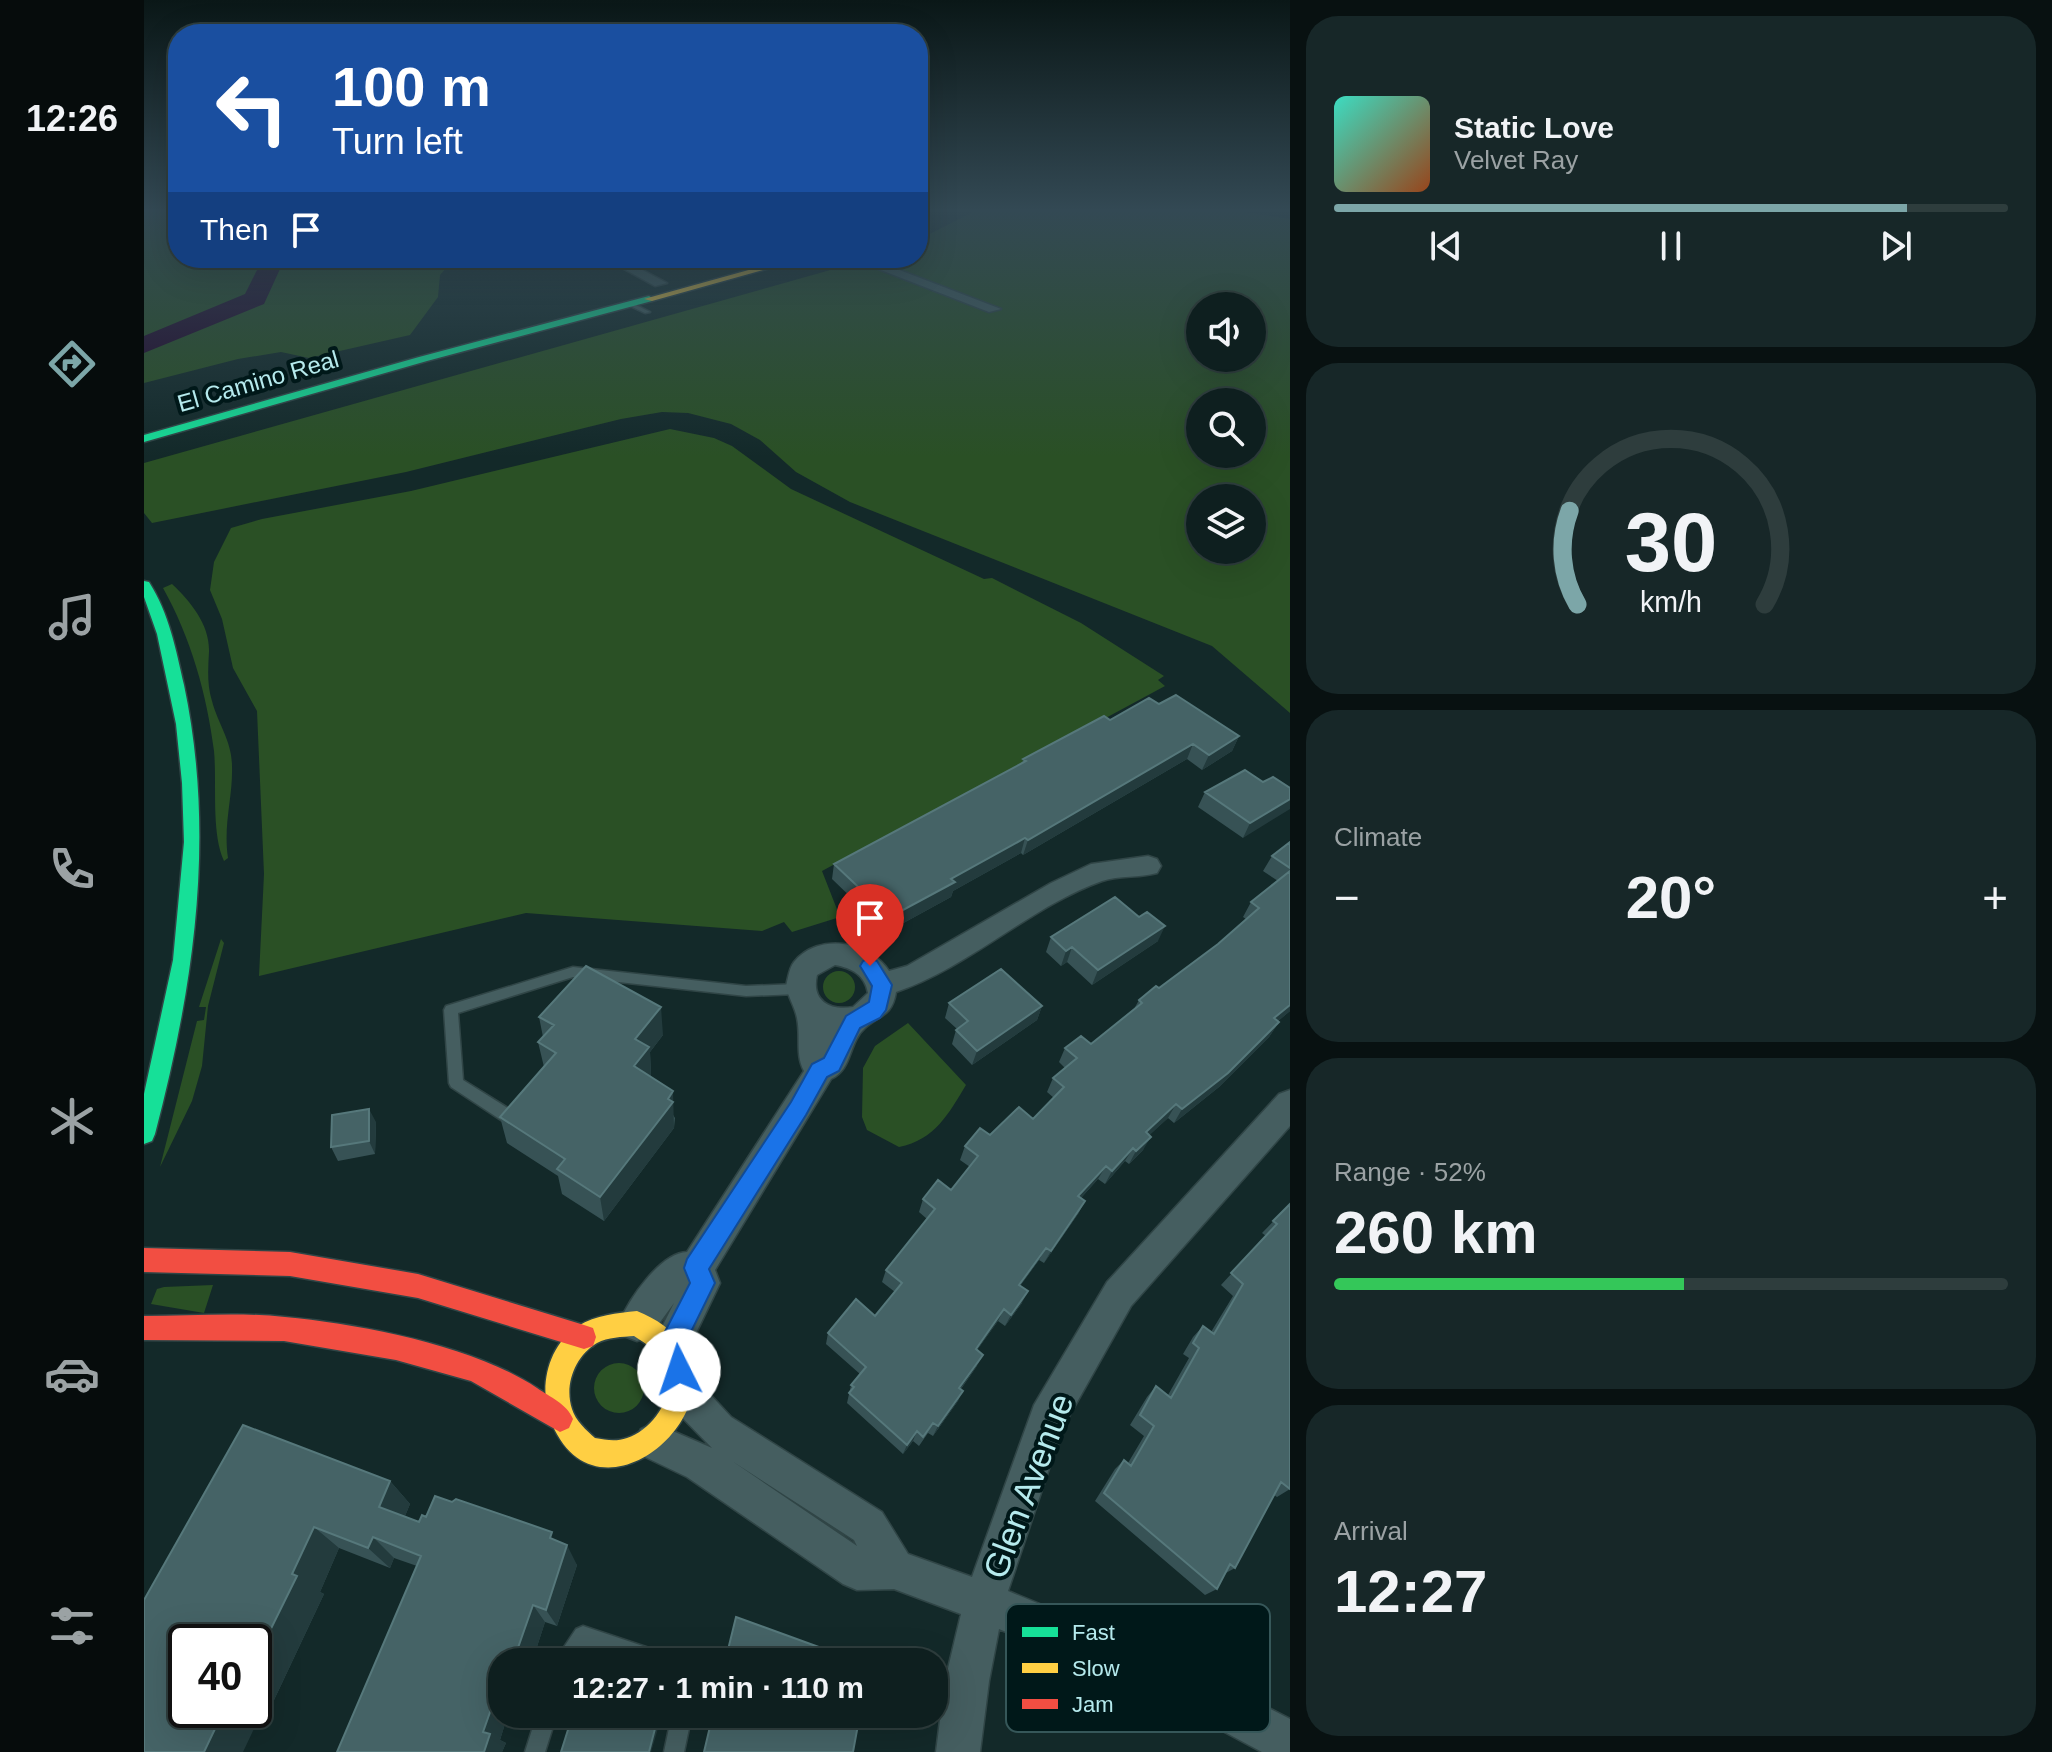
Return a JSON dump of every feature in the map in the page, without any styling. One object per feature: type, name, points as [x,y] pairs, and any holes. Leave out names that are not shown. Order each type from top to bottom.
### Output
[{"type":"main road","name":"El Camino Real","points":[[144,421],[348,363],[618,294]]},
{"type":"main road","name":"El Camino Real","points":[[144,439],[423,359],[640,308],[686,294]]},
{"type":"main road","points":[[144,585],[180,690],[188,728],[193,795],[185,961],[155,1098],[144,1134]]},
{"type":"main road","points":[[144,1260],[290,1264],[404,1283],[584,1337]]},
{"type":"main road","points":[[637,1323],[660,1336],[670,1347],[679,1370],[681,1390],[677,1409],[668,1427],[654,1442],[634,1453],[611,1456],[590,1451],[572,1438],[560,1419],[556,1396],[559,1374],[569,1353],[584,1337],[604,1327],[637,1323]]},
{"type":"main road","points":[[144,1328],[284,1329],[396,1348],[475,1369],[520,1392],[560,1419]]},
{"type":"street","points":[[953,294],[994,309]]},
{"type":"street","points":[[882,985],[916,974],[1060,890],[1100,871],[1148,866]]},
{"type":"street","points":[[805,1000],[840,1022],[853,1022],[873,1012],[882,995],[882,985],[870,966],[859,959],[835,954],[822,956],[804,969],[805,1000],[815,1043],[813,1060],[820,1070]]},
{"type":"street","points":[[696,1268],[820,1070],[831,1065],[853,1022]]},
{"type":"street","name":"Glen Avenue","points":[[958,1752],[967,1681],[984,1602],[1047,1418],[1119,1294],[1290,1104]]},
{"type":"street","points":[[637,1323],[678,1269],[696,1268]]},
{"type":"street","points":[[670,1347],[703,1283],[696,1268]]},
{"type":"street","points":[[681,1390],[718,1430],[868,1526],[894,1569]]},
{"type":"street","points":[[654,1442],[701,1463],[857,1570],[894,1569],[1006,1611]]},
{"type":"street","points":[[1269,1732],[1290,1743]]},
{"type":"lane","points":[[506,1115],[456,1083],[451,1010],[573,972],[805,1000]]},
{"type":"lane","points":[[574,1648],[583,1636],[619,1648]]},
{"type":"lane","points":[[535,1752],[543,1728]]},
{"type":"lane","points":[[674,1752],[679,1728]]},
{"type":"green space","points":[[144,294],[438,294],[410,335],[309,358],[281,352],[238,359],[144,383]]},
{"type":"green space","points":[[746,294],[1186,294],[1186,372],[1266,372],[1266,294],[1290,294],[1290,713],[1212,646],[850,502],[796,472],[760,440],[731,424],[688,413],[662,412],[621,419],[406,472],[152,523],[144,513],[144,463]]},
{"type":"green space","points":[[670,429],[714,438],[732,446],[791,489],[984,579],[992,578],[1081,623],[1164,676],[1158,680],[1165,686],[822,871],[840,917],[792,932],[784,922],[762,931],[526,913],[259,976],[264,874],[257,711],[233,668],[222,619],[210,590],[214,562],[231,528],[262,519],[411,491]]},
{"type":"green space","points":[[172,584],[203,623],[208,642],[210,695],[231,757],[228,858],[224,861],[217,836],[214,751],[207,709],[190,647],[163,588]]},
{"type":"green space","points":[[221,939],[224,943],[208,1006],[202,1066],[192,1101],[160,1167],[197,1021],[204,1020],[206,1007],[199,1007]]},
{"type":"green space","points":[[839,971],[851,975],[855,987],[851,999],[839,1003],[827,999],[823,987],[827,975]]},
{"type":"green space","points":[[908,1023],[966,1085],[932,1132],[899,1147],[867,1130],[862,1117],[863,1068],[875,1046]]},
{"type":"green space","points":[[213,1285],[204,1313],[151,1304],[157,1289]]},
{"type":"green space","points":[[619,1363],[637,1370],[644,1388],[637,1406],[619,1413],[601,1406],[594,1388],[601,1370]]},
{"type":"building","points":[[1176,695],[1239,736],[1209,755],[1193,744],[1028,840],[1025,838],[951,879],[955,882],[890,917],[834,864],[1104,716],[1110,720],[1149,698],[1159,704]]},
{"type":"building","points":[[1245,770],[1263,782],[1273,777],[1290,788],[1290,799],[1250,823],[1205,792]]},
{"type":"building","points":[[1290,842],[1290,868],[1272,856]]},
{"type":"building","points":[[1290,871],[1290,1005],[1274,1018],[1279,1022],[1228,1073],[1182,1109],[1176,1104],[1146,1132],[1151,1137],[1136,1151],[1133,1148],[1112,1171],[1106,1166],[1078,1196],[1085,1201],[1051,1251],[1046,1248],[1019,1285],[1028,1291],[1011,1315],[1004,1309],[976,1349],[983,1355],[959,1388],[963,1391],[938,1426],[933,1423],[923,1437],[917,1431],[907,1445],[849,1393],[854,1387],[851,1385],[866,1367],[828,1333],[856,1299],[875,1316],[902,1283],[886,1270],[935,1209],[923,1199],[938,1180],[951,1190],[978,1156],[965,1146],[980,1128],[990,1135],[1019,1107],[1033,1119],[1064,1087],[1053,1078],[1077,1058],[1065,1048],[1081,1036],[1091,1044],[1142,1003],[1139,1000],[1156,986],[1159,988],[1218,944],[1259,908],[1251,902]]},
{"type":"building","points":[[1115,897],[1139,917],[1147,912],[1165,926],[1098,970],[1072,947],[1066,951],[1051,937]]},
{"type":"building","points":[[586,966],[661,1007],[635,1039],[649,1047],[634,1066],[673,1091],[668,1099],[673,1102],[600,1197],[557,1169],[565,1159],[500,1117],[556,1053],[538,1042],[554,1025],[539,1017]]},
{"type":"building","points":[[1001,969],[1042,1006],[977,1051],[956,1030],[968,1021],[949,1003]]},
{"type":"building","points":[[369,1109],[369,1141],[331,1147],[332,1115]]},
{"type":"building","points":[[1290,1204],[1290,1489],[1281,1482],[1235,1568],[1230,1564],[1217,1589],[1104,1493],[1124,1460],[1131,1466],[1154,1426],[1140,1415],[1156,1386],[1171,1398],[1199,1348],[1193,1343],[1203,1326],[1214,1334],[1243,1284],[1231,1273],[1277,1224],[1273,1221]]},
{"type":"building","points":[[243,1425],[390,1481],[379,1507],[419,1522],[422,1515],[426,1517],[435,1496],[452,1502],[456,1499],[552,1532],[550,1538],[567,1545],[546,1610],[533,1605],[518,1648],[488,1648],[488,1718],[483,1732],[490,1734],[484,1752],[337,1752],[421,1556],[373,1537],[368,1548],[314,1527],[292,1574],[297,1576],[272,1627],[272,1624],[168,1624],[168,1728],[215,1728],[204,1752],[144,1752],[144,1600]]},
{"type":"building","points":[[736,1617],[821,1648],[728,1648]]},
{"type":"building","points":[[569,1728],[655,1728],[649,1752],[561,1752]]},
{"type":"building","points":[[710,1728],[857,1728],[853,1752],[704,1752]]},
{"type":"waterway","points":[[144,345],[255,299],[257,294]]},
{"type":"traffic: fast","points":[[144,439],[423,359],[649,299]]},
{"type":"traffic: fast","points":[[144,585],[161,624],[184,724],[191,783],[192,842],[190,901],[183,960],[173,1018],[144,1134]]},
{"type":"traffic: slow","points":[[649,299],[669,294]]},
{"type":"traffic: slow","points":[[637,1323],[664,1342],[678,1364],[681,1384],[677,1405],[666,1424],[651,1440],[633,1450],[612,1455],[591,1451],[564,1423],[559,1411],[557,1384],[560,1371],[574,1347],[590,1333],[637,1323]]},
{"type":"traffic: jam","points":[[144,1260],[290,1264],[418,1286],[584,1337]]},
{"type":"traffic: jam","points":[[144,1328],[284,1329],[396,1348],[475,1369],[520,1392],[560,1419]]},
{"type":"route","points":[[679,1370],[670,1347],[703,1283],[696,1268],[820,1070],[831,1065],[853,1022],[873,1012],[878,1004],[882,985],[870,966]]}]
